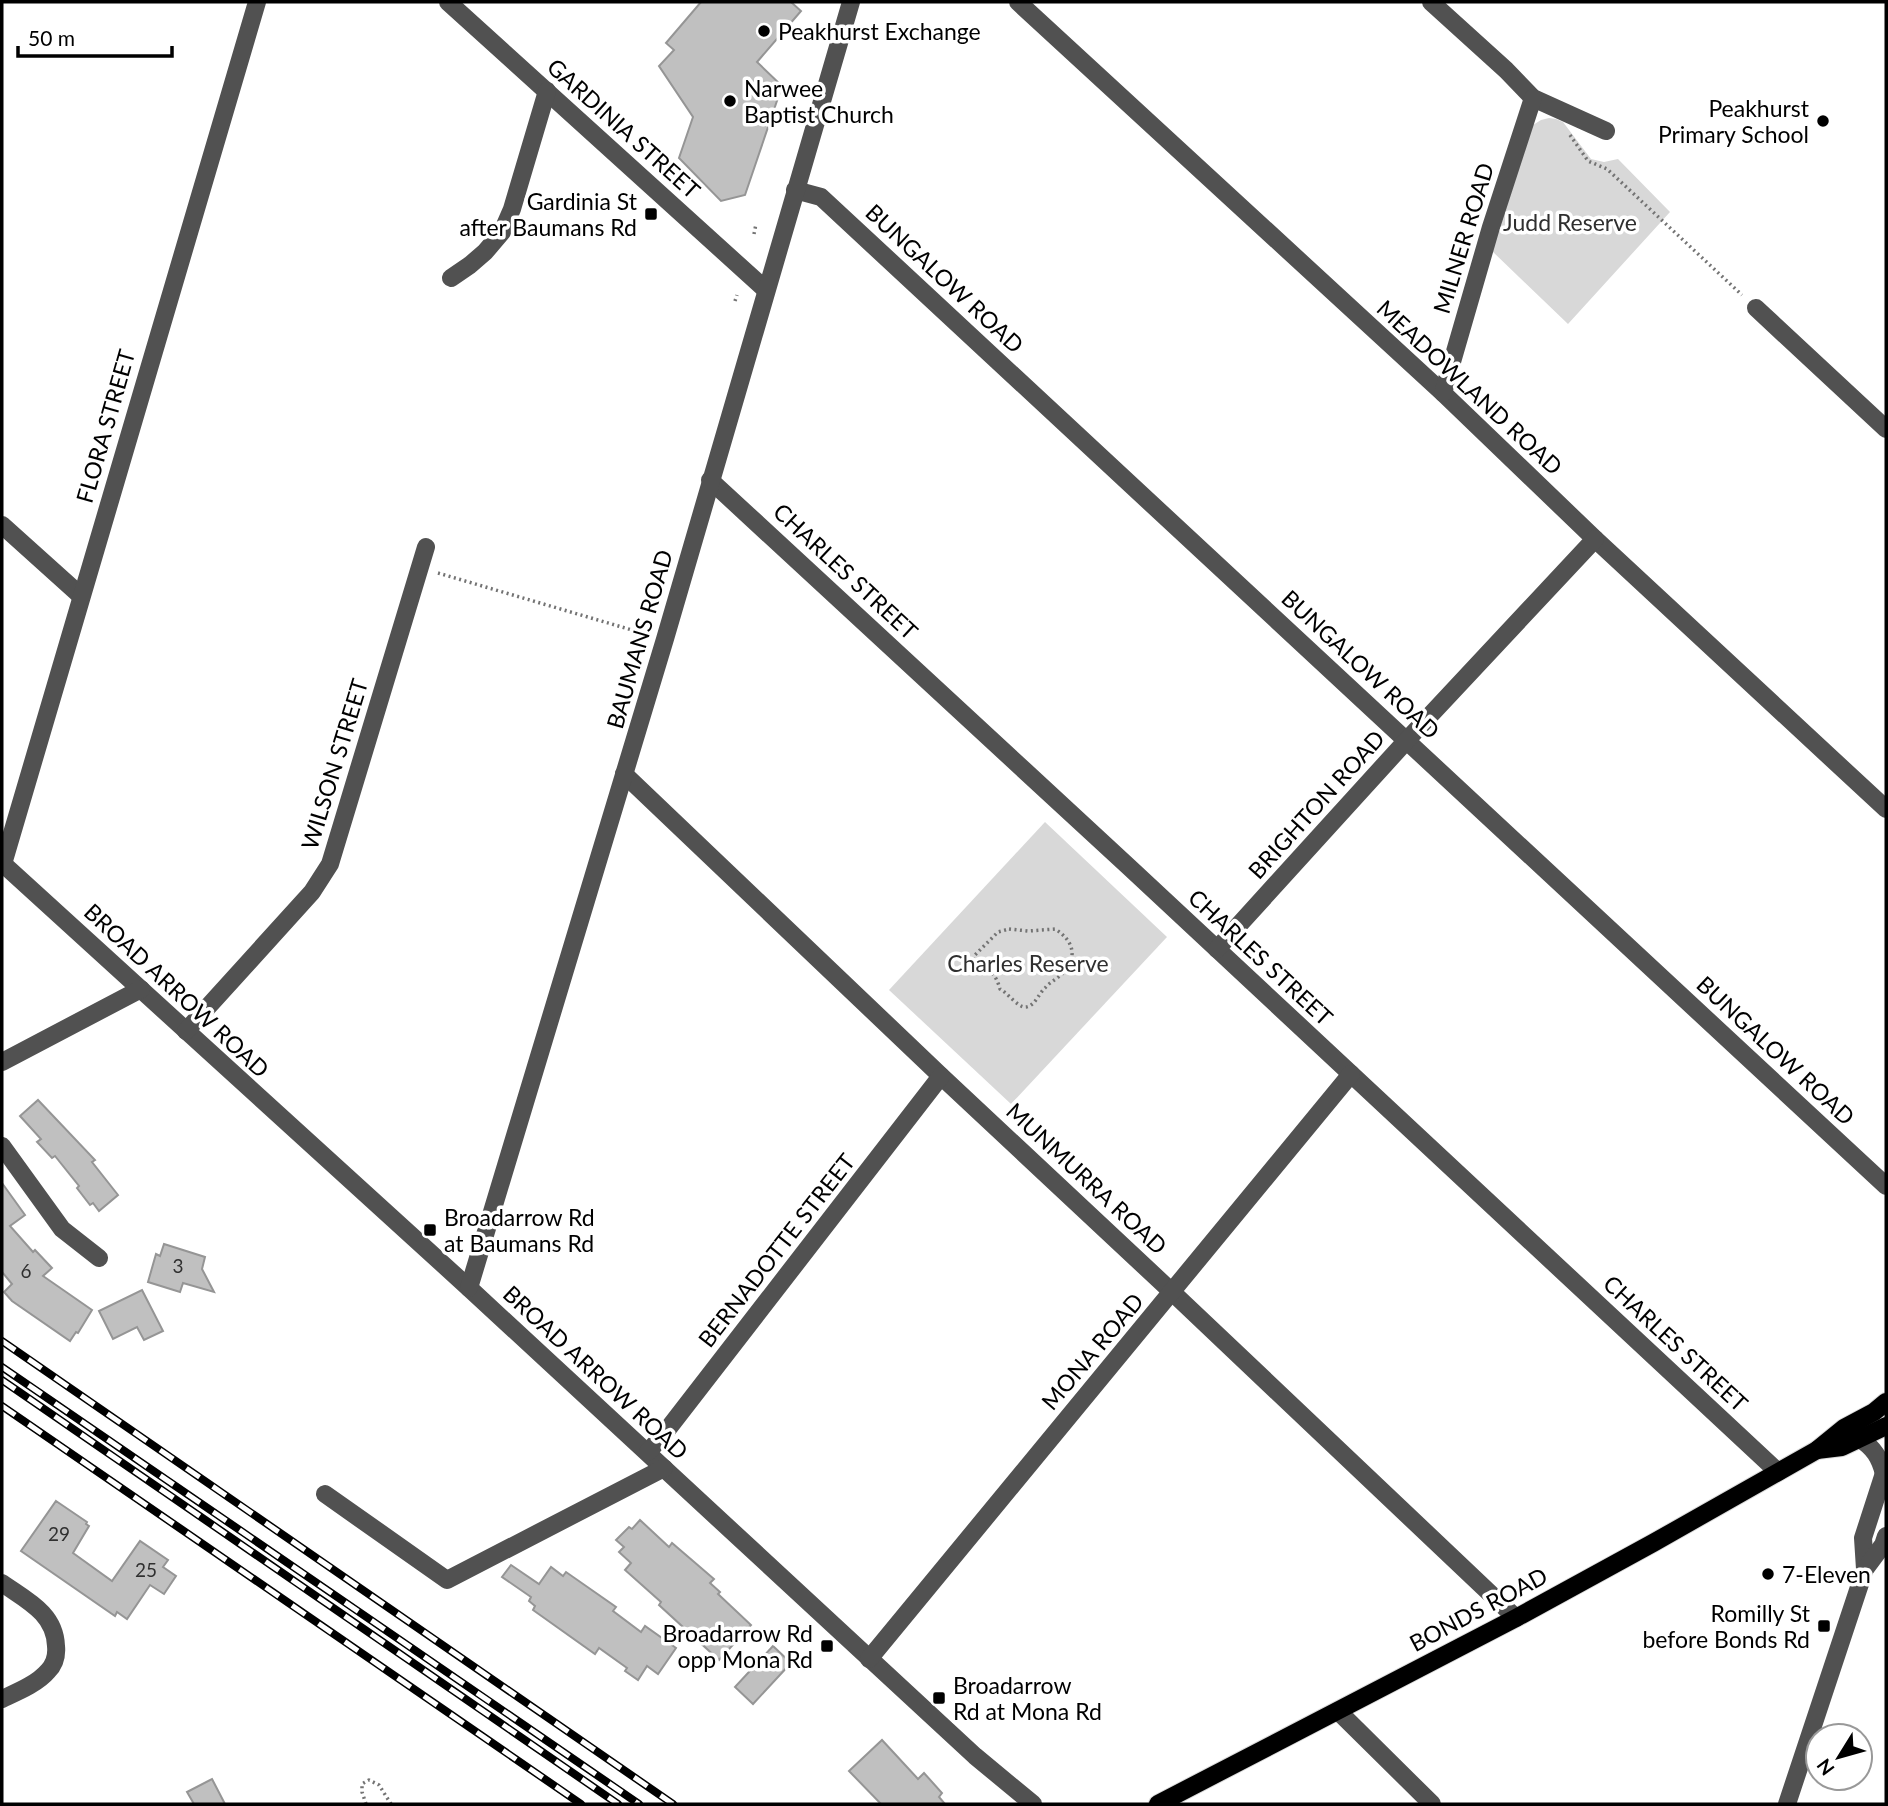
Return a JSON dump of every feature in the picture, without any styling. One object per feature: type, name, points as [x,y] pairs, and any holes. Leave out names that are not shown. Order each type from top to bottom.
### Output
[{"type":"main road","name":"BONDS ROAD","points":[[1158,1804],[1516,1618],[1653,1543],[1817,1450],[1844,1428],[1874,1412],[1886,1401]]},
{"type":"main road","points":[[1886,1401],[1886,1414]]},
{"type":"main road","name":"BONDS ROAD","points":[[1817,1450],[1842,1447],[1886,1426]]},
{"type":"street","name":"FLORA STREET","points":[[2,864],[257,2]]},
{"type":"street","name":"GARDINIA STREET","points":[[448,2],[766,290]]},
{"type":"street","name":"BAUMANS ROAD","points":[[469,1288],[665,639],[850,2]]},
{"type":"street","name":"MEADOWLAND ROAD","points":[[1018,2],[1443,393],[1886,809]]},
{"type":"street","points":[[1431,2],[1533,98],[1605,131]]},
{"type":"street","points":[[450,278],[485,252],[502,232],[512,209],[547,91]]},
{"type":"street","name":"MILNER ROAD","points":[[1443,393],[1491,227],[1533,98]]},
{"type":"street","name":"BUNGALOW ROAD","points":[[795,190],[821,197],[1886,1186]]},
{"type":"street","points":[[1756,308],[1886,429]]},
{"type":"street","name":"CHARLES STREET","points":[[710,480],[1778,1472]]},
{"type":"street","points":[[2,525],[81,596]]},
{"type":"street","name":"BRIGHTON ROAD","points":[[1217,949],[1595,538]]},
{"type":"street","name":"WILSON STREET","points":[[186,1031],[312,892],[330,864],[426,547]]},
{"type":"street","name":"MUNMURRA ROAD","points":[[624,774],[1516,1618]]},
{"type":"street","name":"BROAD ARROW ROAD","points":[[2,864],[648,1452],[975,1756],[1033,1804]]},
{"type":"street","points":[[2,1062],[141,989]]},
{"type":"street","name":"MONA ROAD","points":[[869,1659],[1351,1074]]},
{"type":"street","name":"BERNADOTTE STREET","points":[[648,1452],[941,1076]]},
{"type":"street","points":[[2,1146],[62,1229],[99,1258]]},
{"type":"street","points":[[1860,1439],[1874,1450],[1885,1470],[1863,1538],[1865,1569]]},
{"type":"street","points":[[325,1494],[447,1580],[664,1468]]},
{"type":"street","points":[[1787,1804],[1865,1569],[1883,1545],[1886,1536]]},
{"type":"street","points":[[2,1583],[48,1618],[56,1640],[55,1662],[48,1671],[2,1699]]},
{"type":"street","points":[[1338,1711],[1432,1804]]},
{"type":"path","points":[[1567,131],[1588,161],[1607,169],[1756,308]]},
{"type":"path","points":[[754,234],[757,224]]},
{"type":"path","points":[[735,301],[737,295]]},
{"type":"path","points":[[420,568],[665,639]]},
{"type":"path","points":[[1055,929],[1070,941],[1072,954],[1064,972],[1044,989],[1029,1007],[1020,1005],[1000,989],[994,973],[981,969],[973,962],[973,957],[1003,930],[1055,929]]},
{"type":"path","points":[[366,1804],[362,1784],[369,1780],[380,1785],[391,1804]]},
{"type":"green space","name":"Judd Reserve","points":[[1549,118],[1563,122],[1591,159],[1604,162],[1618,159],[1670,212],[1568,324],[1492,251],[1533,125]]},
{"type":"green space","name":"Charles Reserve","points":[[1045,822],[1167,937],[1011,1104],[889,990]]},
{"type":"building","name":"Narwee Baptist Church","points":[[701,2],[791,2],[801,11],[757,62],[782,86],[745,195],[721,201],[679,158],[693,117],[659,66],[674,50],[666,43]]},
{"type":"building","points":[[38,1100],[95,1160],[92,1162],[118,1195],[99,1211],[93,1203],[90,1205],[55,1156],[52,1158],[37,1142],[41,1139],[20,1116]]},
{"type":"building","points":[[2,1183],[25,1215],[10,1226],[33,1252],[35,1250],[52,1268],[43,1276],[92,1310],[70,1341],[12,1301],[4,1292],[12,1284],[2,1272]]},
{"type":"building","points":[[164,1244],[205,1257],[202,1269],[214,1292],[183,1283],[180,1292],[148,1282],[156,1254],[160,1256]]},
{"type":"building","points":[[142,1290],[163,1331],[144,1340],[137,1327],[113,1339],[99,1311]]},
{"type":"building","points":[[56,1501],[89,1526],[73,1553],[112,1581],[140,1541],[168,1560],[163,1567],[176,1576],[164,1594],[150,1585],[127,1619],[117,1612],[115,1616],[21,1551]]},
{"type":"building","points":[[640,1520],[669,1547],[672,1543],[714,1579],[710,1583],[720,1592],[718,1594],[751,1625],[719,1660],[625,1570],[631,1563],[619,1552],[624,1547],[616,1540]]},
{"type":"building","points":[[511,1565],[539,1584],[551,1567],[563,1576],[566,1572],[616,1607],[613,1611],[641,1632],[645,1626],[676,1648],[658,1674],[647,1666],[638,1680],[625,1671],[627,1668],[599,1648],[595,1654],[533,1610],[535,1606],[529,1601],[531,1597],[502,1577]]},
{"type":"building","points":[[773,1646],[791,1663],[753,1704],[735,1687]]},
{"type":"building","points":[[882,1740],[918,1779],[924,1773],[942,1793],[939,1797],[945,1804],[881,1804],[849,1771]]},
{"type":"building","points":[[212,1779],[225,1804],[194,1804],[187,1792]]},
{"type":"railway","points":[[2,1341],[673,1804]]},
{"type":"railway","points":[[2,1367],[639,1804]]},
{"type":"railway","points":[[2,1380],[618,1804]]},
{"type":"railway","points":[[2,1406],[581,1804]]},
{"type":"place","name":"Peakhurst Exchange","points":[[764,31]]},
{"type":"place","name":"Narwee Baptist Church","points":[[730,101]]},
{"type":"place","name":"Peakhurst Primary School","points":[[1823,121]]},
{"type":"place","name":"Gardinia St after Baumans Rd","points":[[651,214]]},
{"type":"place","name":"Broadarrow Rd at Baumans Rd","points":[[430,1230]]},
{"type":"place","name":"7-Eleven","points":[[1768,1574]]},
{"type":"place","name":"Romilly St before Bonds Rd","points":[[1824,1626]]},
{"type":"place","name":"Broadarrow Rd opp Mona Rd","points":[[827,1646]]},
{"type":"place","name":"Broadarrow Rd at Mona Rd","points":[[939,1698]]}]
